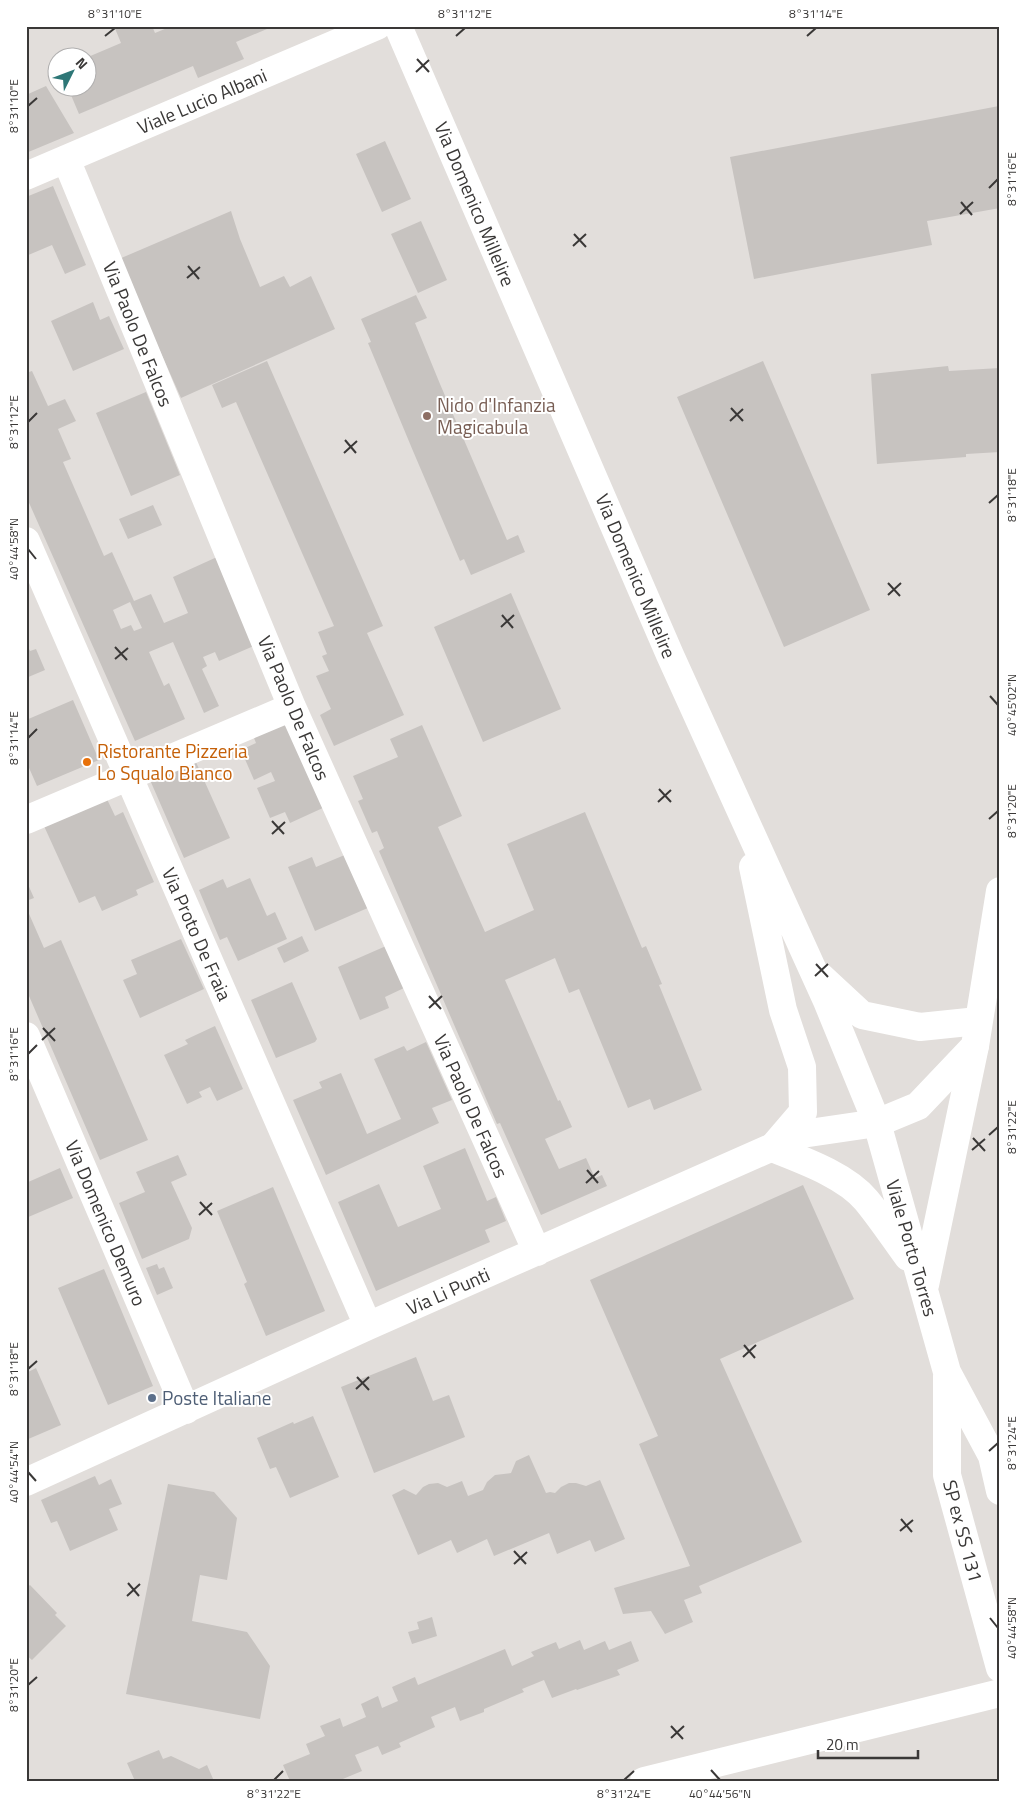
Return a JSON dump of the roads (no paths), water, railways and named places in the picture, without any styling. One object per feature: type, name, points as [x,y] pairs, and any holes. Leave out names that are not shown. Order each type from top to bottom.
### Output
[{"type":"street","name":"Viale Lucio Albani","points":[[26,176],[377,26]]},
{"type":"street","name":"Via Domenico Millelire","points":[[398,26],[666,646],[812,970],[877,1124]]},
{"type":"street","name":"Via Paolo De Falcos","points":[[66,159],[292,707],[537,1252]]},
{"type":"street","name":"Via Proto De Fraia","points":[[26,541],[368,1326]]},
{"type":"street","points":[[26,820],[292,707]]},
{"type":"street","points":[[742,815],[783,1010],[802,1067],[802,1112],[772,1148],[823,1169],[854,1188],[866,1199],[921,1281]]},
{"type":"street","points":[[921,1281],[976,1034],[1000,891]]},
{"type":"street","points":[[812,970],[862,1015],[920,1027],[976,1034]]},
{"type":"street","name":"Via Li Punti","points":[[26,1482],[368,1326],[802,1134],[877,1124],[918,1106],[976,1034]]},
{"type":"street","name":"Via Domenico Demuro","points":[[26,1036],[186,1410]]},
{"type":"street","name":"Viale Porto Torres","points":[[877,1124],[947,1372]]},
{"type":"street","points":[[947,1372],[992,1456],[1000,1491]]},
{"type":"street","name":"SP ex SS 131","points":[[947,1372],[947,1475],[1000,1668]]},
{"type":"street","points":[[644,1781],[1000,1693]]},
{"type":"place","name":"Nido d'Infanzia Magicabula","points":[[427,416]]},
{"type":"place","name":"Ristorante Pizzeria Lo Squalo Bianco","points":[[87,762]]},
{"type":"place","name":"Poste Italiane","points":[[152,1398]]}]
